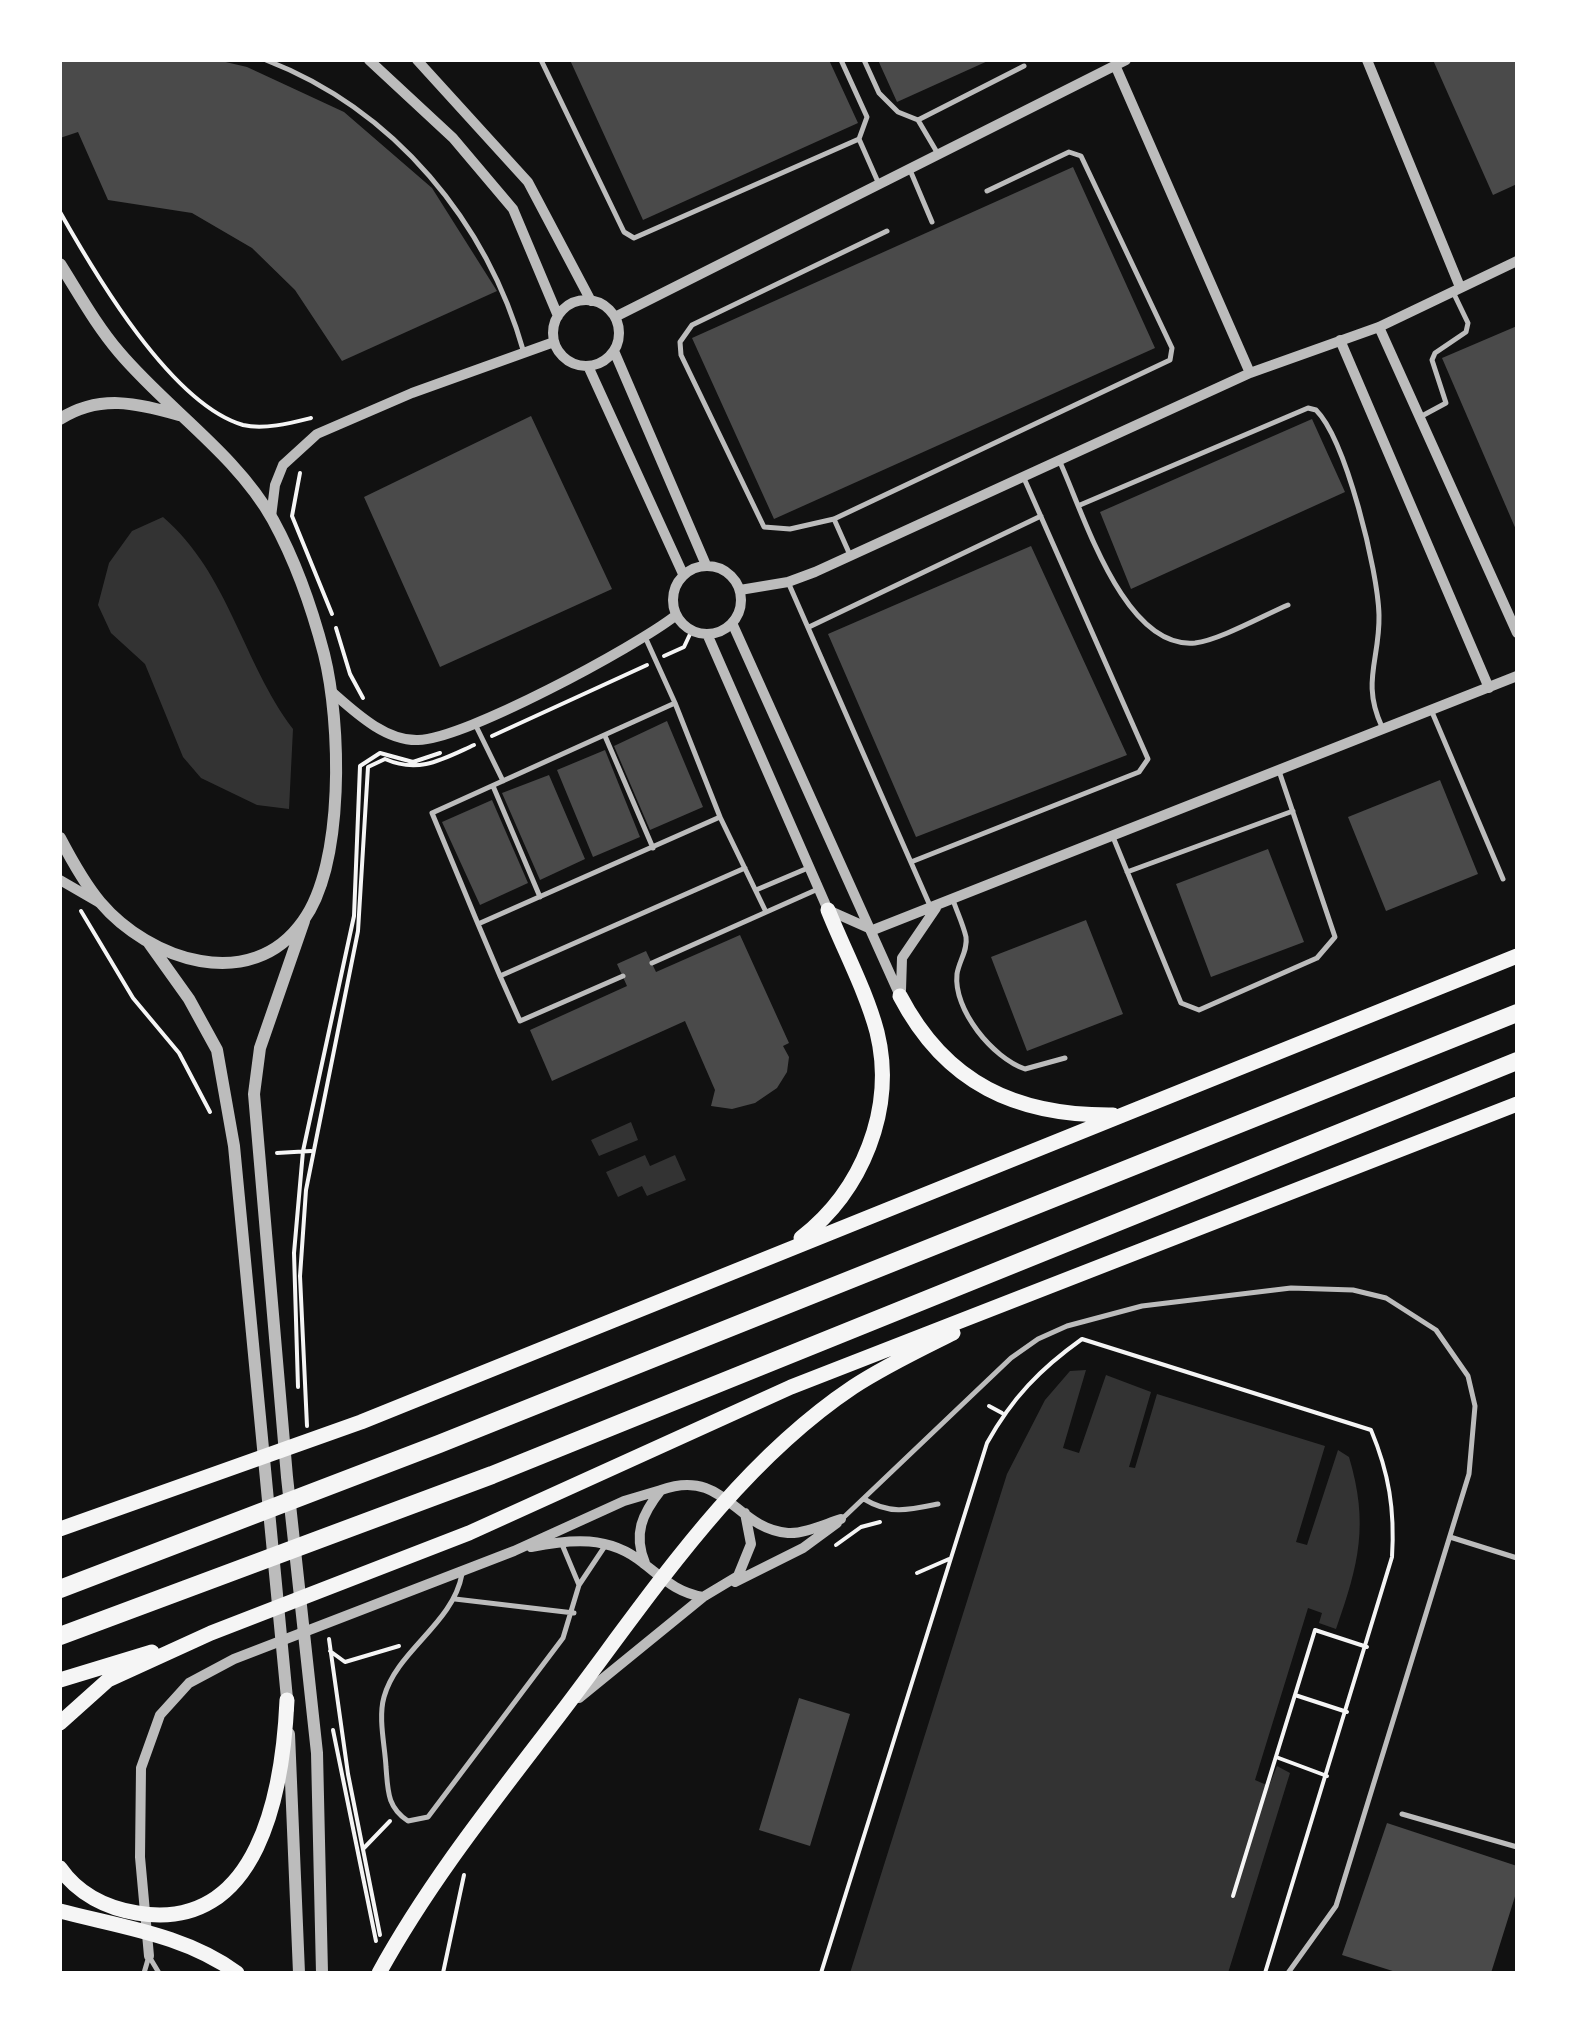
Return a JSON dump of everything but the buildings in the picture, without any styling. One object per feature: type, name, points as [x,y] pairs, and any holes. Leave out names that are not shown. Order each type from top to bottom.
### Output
[{"type":"highway","points":[[786,1250],[816,1225],[864,1161],[877,1128],[883,1093],[877,1033],[828,910]]},
{"type":"highway","points":[[60,1529],[362,1422],[1517,956]]},
{"type":"highway","points":[[900,996],[918,1032],[964,1077],[1020,1105],[1088,1115],[1122,1114]]},
{"type":"highway","points":[[60,1589],[439,1444],[1517,1012]]},
{"type":"highway","points":[[60,1636],[492,1475],[1517,1061]]},
{"type":"highway","points":[[60,1723],[108,1680],[211,1633],[469,1534],[791,1388],[1517,1104]]},
{"type":"highway","points":[[379,1973],[439,1876],[662,1580],[730,1500],[788,1439],[852,1388],[1013,1302]]},
{"type":"highway","points":[[60,1680],[211,1633]]},
{"type":"highway","points":[[60,1868],[82,1891],[125,1911],[180,1913],[223,1890],[258,1845],[280,1783],[288,1700]]},
{"type":"highway","points":[[60,1911],[170,1938],[214,1957],[236,1973]]},
{"type":"street","points":[[369,60],[452,138],[513,209],[558,316],[554,342],[564,358],[588,366],[602,362],[614,351],[619,337],[614,317],[591,302],[528,182],[417,60]]},
{"type":"street","points":[[1367,60],[1456,289]]},
{"type":"street","points":[[614,317],[1120,63],[1250,373]]},
{"type":"street","points":[[740,590],[788,582],[1250,373],[1379,327],[1517,262]]},
{"type":"street","points":[[60,264],[120,353],[223,457],[271,517],[306,594],[332,692],[336,768],[331,844],[263,1037],[254,1094],[317,1753],[322,1973]]},
{"type":"street","points":[[558,316],[576,302],[591,302]]},
{"type":"street","points":[[1379,327],[1517,633]]},
{"type":"street","points":[[1340,340],[1489,688]]},
{"type":"street","points":[[271,517],[274,486],[283,465],[297,448],[323,431],[554,342]]},
{"type":"street","points":[[614,351],[706,565]]},
{"type":"street","points":[[588,366],[683,574]]},
{"type":"street","points":[[60,419],[76,409],[108,401],[138,403],[181,416]]},
{"type":"street","points":[[706,565],[725,570],[740,590],[741,609],[732,625],[708,636],[691,632],[675,616],[673,591],[683,574],[706,565]]},
{"type":"street","points":[[332,692],[369,724],[416,741],[474,724],[646,639],[675,616]]},
{"type":"street","points":[[732,625],[900,996]]},
{"type":"street","points":[[708,636],[828,910],[873,930],[1517,676]]},
{"type":"street","points":[[60,838],[102,904]]},
{"type":"street","points":[[60,880],[102,904],[148,941],[183,959],[238,963],[265,953],[304,920]]},
{"type":"street","points":[[900,996],[902,958],[934,907]]},
{"type":"street","points":[[148,941],[189,998],[217,1050],[234,1146],[288,1700],[299,1973]]},
{"type":"street","points":[[149,1956],[140,1856],[141,1768],[152,1728],[171,1700],[214,1668],[514,1551],[624,1501],[684,1483],[730,1500],[746,1513],[784,1532],[841,1519]]},
{"type":"street","points":[[645,1564],[638,1535],[640,1522],[661,1490]]},
{"type":"street","points":[[728,1586],[750,1555],[746,1513]]},
{"type":"street","points":[[560,1715],[703,1597],[812,1542],[841,1519]]},
{"type":"street","points":[[514,1551],[588,1539],[606,1544],[645,1564],[662,1580],[703,1597]]},
{"type":"lane","points":[[266,60],[363,113],[419,162],[487,256],[510,304],[524,352]]},
{"type":"lane","points":[[541,60],[624,232],[634,238],[859,139]]},
{"type":"lane","points":[[841,60],[867,117],[859,139],[879,184]]},
{"type":"lane","points":[[864,60],[889,105],[918,120],[938,154]]},
{"type":"lane","points":[[918,120],[1024,66]]},
{"type":"lane","points":[[886,232],[692,326],[680,342],[681,355],[764,527],[790,529],[834,518],[1170,360],[1172,348],[1081,156],[1070,152],[986,191]]},
{"type":"lane","points":[[909,169],[932,222]]},
{"type":"lane","points":[[1420,417],[1446,403],[1432,360],[1434,353],[1466,332],[1468,323],[1456,289]]},
{"type":"lane","points":[[1080,505],[1308,408],[1316,410],[1334,441],[1354,494],[1378,595],[1378,637],[1370,702],[1383,730]]},
{"type":"lane","points":[[1059,460],[1120,596],[1142,622],[1169,637],[1194,643],[1288,605]]},
{"type":"lane","points":[[911,862],[1146,767],[1148,758],[1024,476]]},
{"type":"lane","points":[[808,627],[1041,516]]},
{"type":"lane","points":[[834,518],[850,555]]},
{"type":"lane","points":[[788,582],[934,907]]},
{"type":"lane","points":[[646,639],[720,817],[766,912]]},
{"type":"lane","points":[[622,976],[520,1021],[432,813],[675,704]]},
{"type":"lane","points":[[1431,711],[1504,879]]},
{"type":"lane","points":[[474,724],[503,782]]},
{"type":"lane","points":[[605,736],[654,849]]},
{"type":"lane","points":[[1113,837],[1181,1003],[1199,1010],[1317,958],[1334,937],[1279,771]]},
{"type":"lane","points":[[493,786],[540,896]]},
{"type":"lane","points":[[1127,872],[1293,810]]},
{"type":"lane","points":[[478,924],[720,817]]},
{"type":"lane","points":[[500,976],[745,868]]},
{"type":"lane","points":[[755,890],[808,868]]},
{"type":"lane","points":[[652,963],[818,890]]},
{"type":"lane","points":[[953,900],[966,937],[956,977],[958,992],[984,1042],[996,1055],[1025,1070],[1065,1058]]},
{"type":"lane","points":[[841,1519],[1011,1358],[1038,1339],[1067,1326],[1142,1306],[1324,1288],[1386,1298],[1436,1330],[1468,1376],[1476,1406],[1474,1440],[1450,1537],[1336,1906],[1288,1973]]},
{"type":"lane","points":[[864,1499],[882,1510],[900,1512],[938,1504]]},
{"type":"lane","points":[[1450,1537],[1517,1558]]},
{"type":"lane","points":[[560,1541],[579,1585]]},
{"type":"lane","points":[[462,1571],[455,1599],[390,1681],[382,1703],[388,1792],[397,1814],[408,1822],[428,1817],[563,1638],[574,1613],[579,1585],[606,1544]]},
{"type":"lane","points":[[455,1599],[574,1613]]},
{"type":"lane","points":[[1402,1814],[1517,1847]]},
{"type":"lane","points":[[144,1973],[149,1956]]},
{"type":"lane","points":[[149,1956],[159,1973]]},
{"type":"path","points":[[60,212],[95,275],[147,346],[216,411],[246,426],[283,425],[312,418],[323,431]]},
{"type":"path","points":[[300,470],[292,516],[322,583],[350,674],[372,706]]},
{"type":"path","points":[[456,731],[461,746],[413,762],[380,752],[360,766],[354,916],[303,1151],[293,1288],[302,1404],[300,1276],[311,1151],[362,898],[368,767],[378,759],[424,766],[684,648],[691,632]]},
{"type":"path","points":[[70,904],[96,929],[133,998],[179,1053],[212,1122]]},
{"type":"path","points":[[268,1154],[311,1151]]},
{"type":"path","points":[[820,1973],[987,1443],[1004,1414],[1041,1369],[1082,1339],[1370,1430],[1383,1458],[1395,1510],[1392,1557],[1265,1973]]},
{"type":"path","points":[[989,1406],[1004,1414]]},
{"type":"path","points":[[950,1512],[965,1512]]},
{"type":"path","points":[[824,1549],[842,1543],[861,1527],[889,1519]]},
{"type":"path","points":[[917,1573],[950,1559]]},
{"type":"path","points":[[1233,1896],[1315,1630],[1367,1648]]},
{"type":"path","points":[[332,1726],[379,1940],[330,1651],[344,1662],[424,1638]]},
{"type":"path","points":[[322,1653],[327,1690]]},
{"type":"path","points":[[1295,1695],[1347,1712]]},
{"type":"path","points":[[1276,1757],[1327,1776]]},
{"type":"path","points":[[363,1849],[397,1814]]},
{"type":"path","points":[[443,1973],[468,1859]]},
{"type":"shaded area","points":[[163,517],[185,540],[220,591],[260,675],[293,729],[289,809],[257,805],[201,778],[183,757],[145,664],[111,633],[98,605],[109,563],[132,531]]},
{"type":"shaded area","points":[[631,1122],[638,1140],[599,1156],[591,1140]]},
{"type":"shaded area","points":[[645,1155],[650,1166],[675,1155],[686,1180],[647,1196],[642,1186],[618,1197],[606,1172]]},
{"type":"shaded area","points":[[1086,1370],[1063,1448],[1079,1453],[1106,1375],[1151,1392],[1129,1467],[1135,1468],[1157,1394],[1325,1446],[1296,1542],[1307,1545],[1338,1450],[1349,1457],[1355,1481],[1359,1544],[1344,1606],[1336,1629],[1319,1623],[1322,1613],[1308,1608],[1255,1780],[1269,1786],[1277,1766],[1290,1773],[1228,1973],[850,1973],[1007,1474],[1045,1400],[1070,1371]]}]
